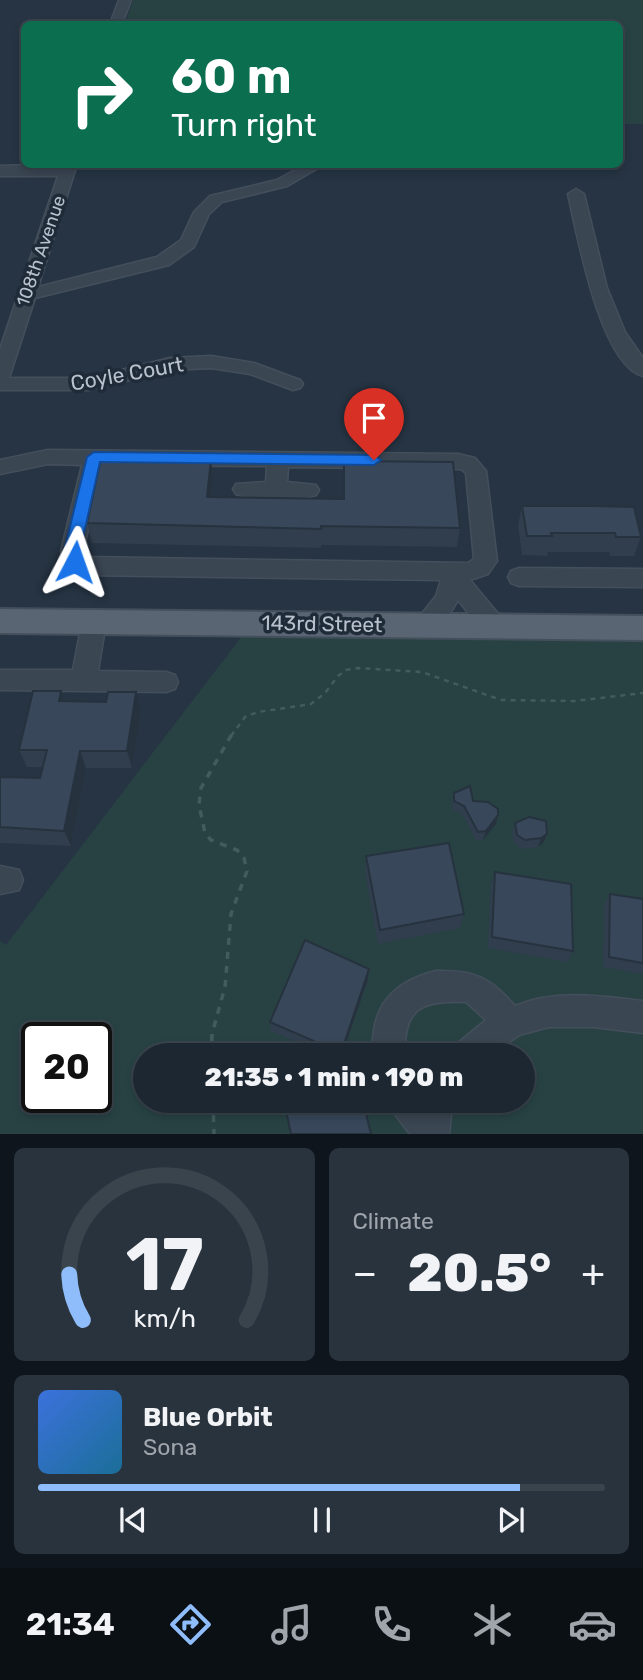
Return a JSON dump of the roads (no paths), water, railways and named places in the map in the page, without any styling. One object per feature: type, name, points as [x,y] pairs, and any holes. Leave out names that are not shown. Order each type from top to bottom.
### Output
[{"type":"main road","name":"143rd Street","points":[[0,621],[643,628]]},
{"type":"street","points":[[117,21],[125,0]]},
{"type":"street","points":[[0,171],[68,168]]},
{"type":"street","name":"108th Avenue","points":[[0,377],[68,168]]},
{"type":"street","points":[[26,295],[163,261],[188,243],[202,212],[216,199],[282,183],[310,168]]},
{"type":"street","points":[[576,194],[608,319],[621,344],[643,370]]},
{"type":"street","points":[[0,313],[20,313]]},
{"type":"street","name":"Coyle Court","points":[[0,384],[89,384],[170,364],[211,362],[254,369],[293,384]]},
{"type":"street","points":[[0,467],[48,457],[94,457],[278,458],[468,463],[476,471],[486,561],[480,568],[468,572],[84,566],[75,562],[72,551],[94,457]]},
{"type":"street","points":[[276,490],[278,458]]},
{"type":"street","points":[[244,489],[307,491]]},
{"type":"street","points":[[424,626],[446,600],[455,572]]},
{"type":"street","points":[[455,572],[465,593],[497,626]]},
{"type":"street","points":[[519,577],[643,578]]},
{"type":"street","points":[[84,681],[94,622]]},
{"type":"street","points":[[0,680],[166,682]]},
{"type":"street","points":[[387,1043],[393,1015],[411,993],[439,986],[468,987],[491,1002],[509,1023]]},
{"type":"street","points":[[479,1043],[486,1036],[522,1016],[572,1009],[643,1017]]},
{"type":"street","points":[[415,1113],[431,1134]]},
{"type":"street","points":[[431,1134],[435,1113]]}]
